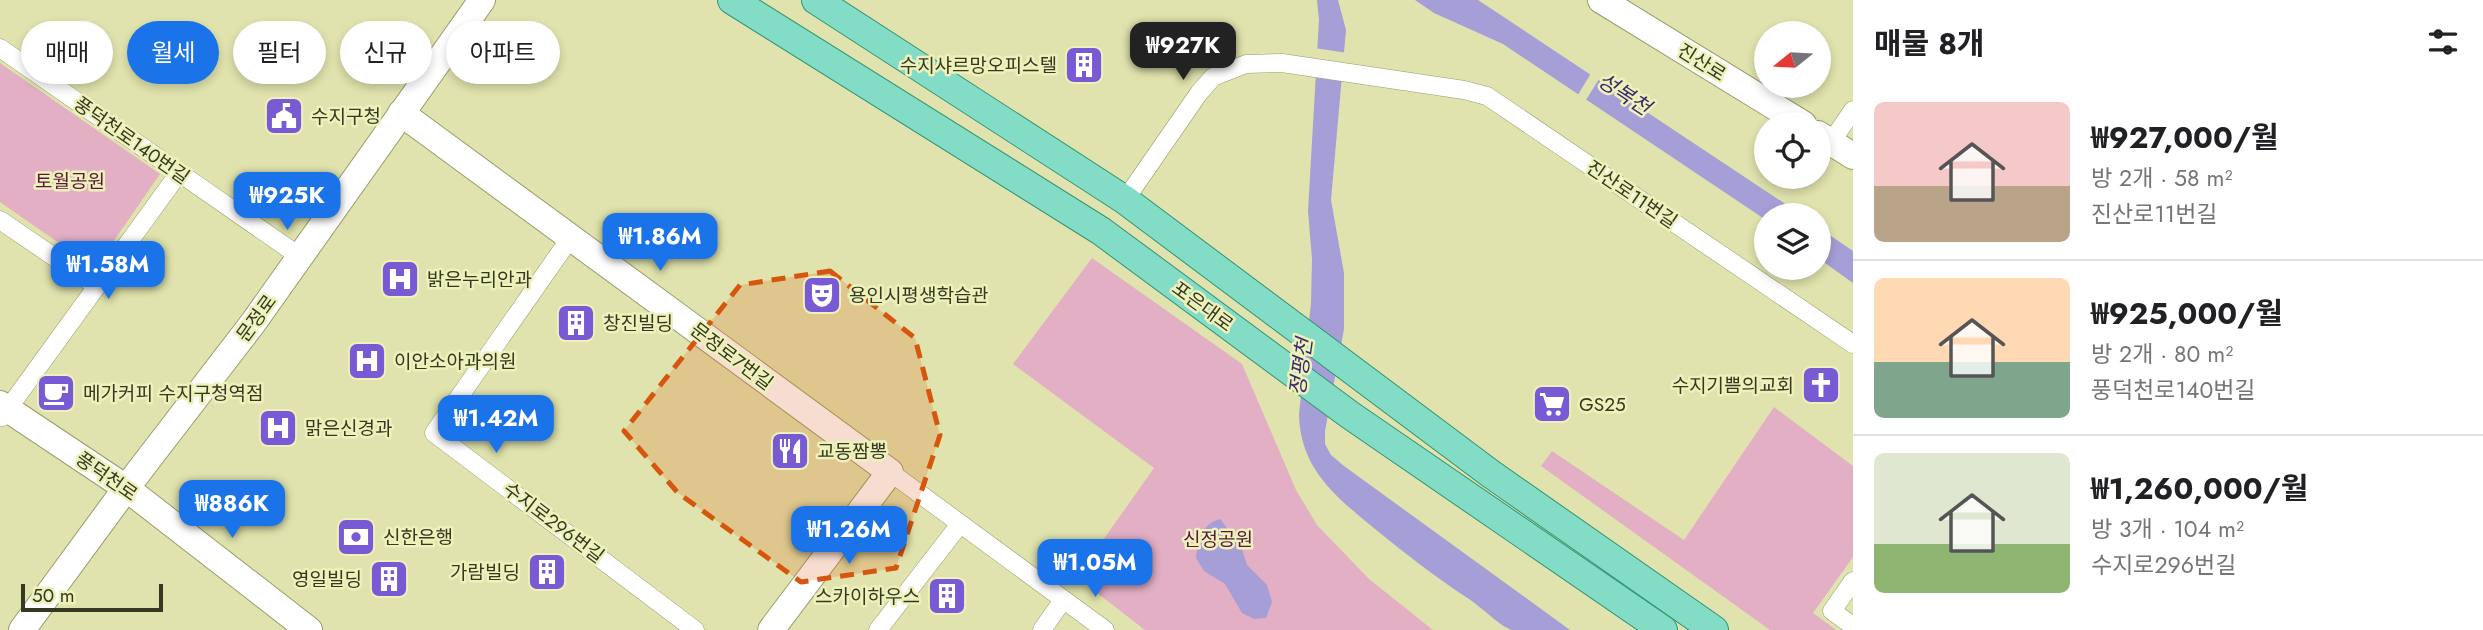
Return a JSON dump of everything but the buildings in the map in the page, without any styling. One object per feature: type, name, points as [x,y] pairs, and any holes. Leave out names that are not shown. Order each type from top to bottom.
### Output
[{"type":"main road","name":"포은대로","points":[[732,0],[1101,231],[1350,415],[1663,630]]},
{"type":"main road","name":"포은대로","points":[[816,0],[1125,200],[1491,474],[1714,630]]},
{"type":"street","name":"문정로","points":[[22,630],[126,488],[253,323],[482,0]]},
{"type":"street","name":"진산로","points":[[1601,0],[1783,112]]},
{"type":"street","name":"풍덕천로140번길","points":[[0,48],[299,256]]},
{"type":"street","name":"진산로11번길","points":[[1125,200],[1199,93],[1213,77],[1228,69],[1255,63],[1297,64],[1487,96],[1853,344]]},
{"type":"street","points":[[1831,132],[1853,110]]},
{"type":"street","name":"문정로7번길","points":[[401,113],[1105,630]]},
{"type":"street","points":[[1831,142],[1853,156]]},
{"type":"street","points":[[2,411],[179,173]]},
{"type":"street","points":[[0,220],[96,285]]},
{"type":"street","name":"수지로296번길","points":[[572,237],[434,433],[695,630]]},
{"type":"street","name":"풍덕천로","points":[[2,411],[126,488],[309,630]]},
{"type":"street","points":[[771,630],[890,472]]},
{"type":"street","points":[[878,630],[960,524]]},
{"type":"street","points":[[1853,581],[1832,611],[1853,626]]},
{"type":"street","points":[[1042,630],[1063,600]]},
{"type":"highlighted area","points":[[830,271],[915,338],[940,435],[896,568],[801,582],[678,493],[624,431],[740,285]]},
{"type":"green space","name":"토월공원","points":[[0,63],[21,78],[21,84],[30,84],[160,174],[95,268],[0,202]]},
{"type":"green space","name":"신정공원","points":[[1092,258],[1242,364],[1296,490],[1317,525],[1369,579],[1433,630],[1145,630],[1088,586],[1079,574],[1154,468],[1013,364]]},
{"type":"green space","points":[[1774,407],[1853,466],[1853,557],[1813,613],[1836,630],[1770,630],[1541,466],[1552,451],[1684,540]]},
{"type":"shaded area","name":"정평천","points":[[1317,0],[1338,0],[1346,30],[1331,200],[1344,273],[1344,329],[1325,431],[1325,444],[1331,455],[1344,466],[1570,630],[1512,630],[1502,625],[1409,556],[1347,505],[1323,480],[1306,451],[1299,414],[1311,303],[1312,259],[1308,211],[1319,20]]},
{"type":"shaded area","points":[[1415,0],[1478,0],[1754,183],[1754,189],[1763,189],[1784,203],[1754,203],[1754,212],[1503,44],[1434,13]]},
{"type":"shaded area","points":[[1831,236],[1853,251],[1853,283],[1831,267]]},
{"type":"shaded area","points":[[1220,519],[1241,546],[1247,565],[1267,585],[1272,602],[1266,618],[1254,619],[1242,613],[1225,584],[1204,571],[1196,558],[1205,529]]},
{"type":"pier","points":[[1314,48],[1348,53],[1346,82],[1313,76]]},
{"type":"pier","points":[[1593,70],[1601,76],[1584,103],[1576,98]]},
{"type":"place","name":"수지샤르망오피스텔","points":[[1084,65]]},
{"type":"place","name":"수지구청","points":[[284,116]]},
{"type":"place","name":"밝은누리안과","points":[[400,279]]},
{"type":"place","name":"용인시평생학습관","points":[[822,295]]},
{"type":"place","name":"창진빌딩","points":[[576,323]]},
{"type":"place","name":"이안소아과의원","points":[[367,361]]},
{"type":"place","name":"수지기쁨의교회","points":[[1821,385]]},
{"type":"place","name":"메가커피 수지구청역점","points":[[56,393]]},
{"type":"place","name":"GS25","points":[[1552,404]]},
{"type":"place","name":"맑은신경과","points":[[278,428]]},
{"type":"place","name":"교동짬뽕","points":[[790,451]]},
{"type":"place","name":"신한은행","points":[[356,537]]},
{"type":"place","name":"가람빌딩","points":[[547,572]]},
{"type":"place","name":"영일빌딩","points":[[389,579]]},
{"type":"place","name":"스카이하우스","points":[[947,596]]},
{"type":"water label","name":"성복천","points":[[1624,94]]}]
